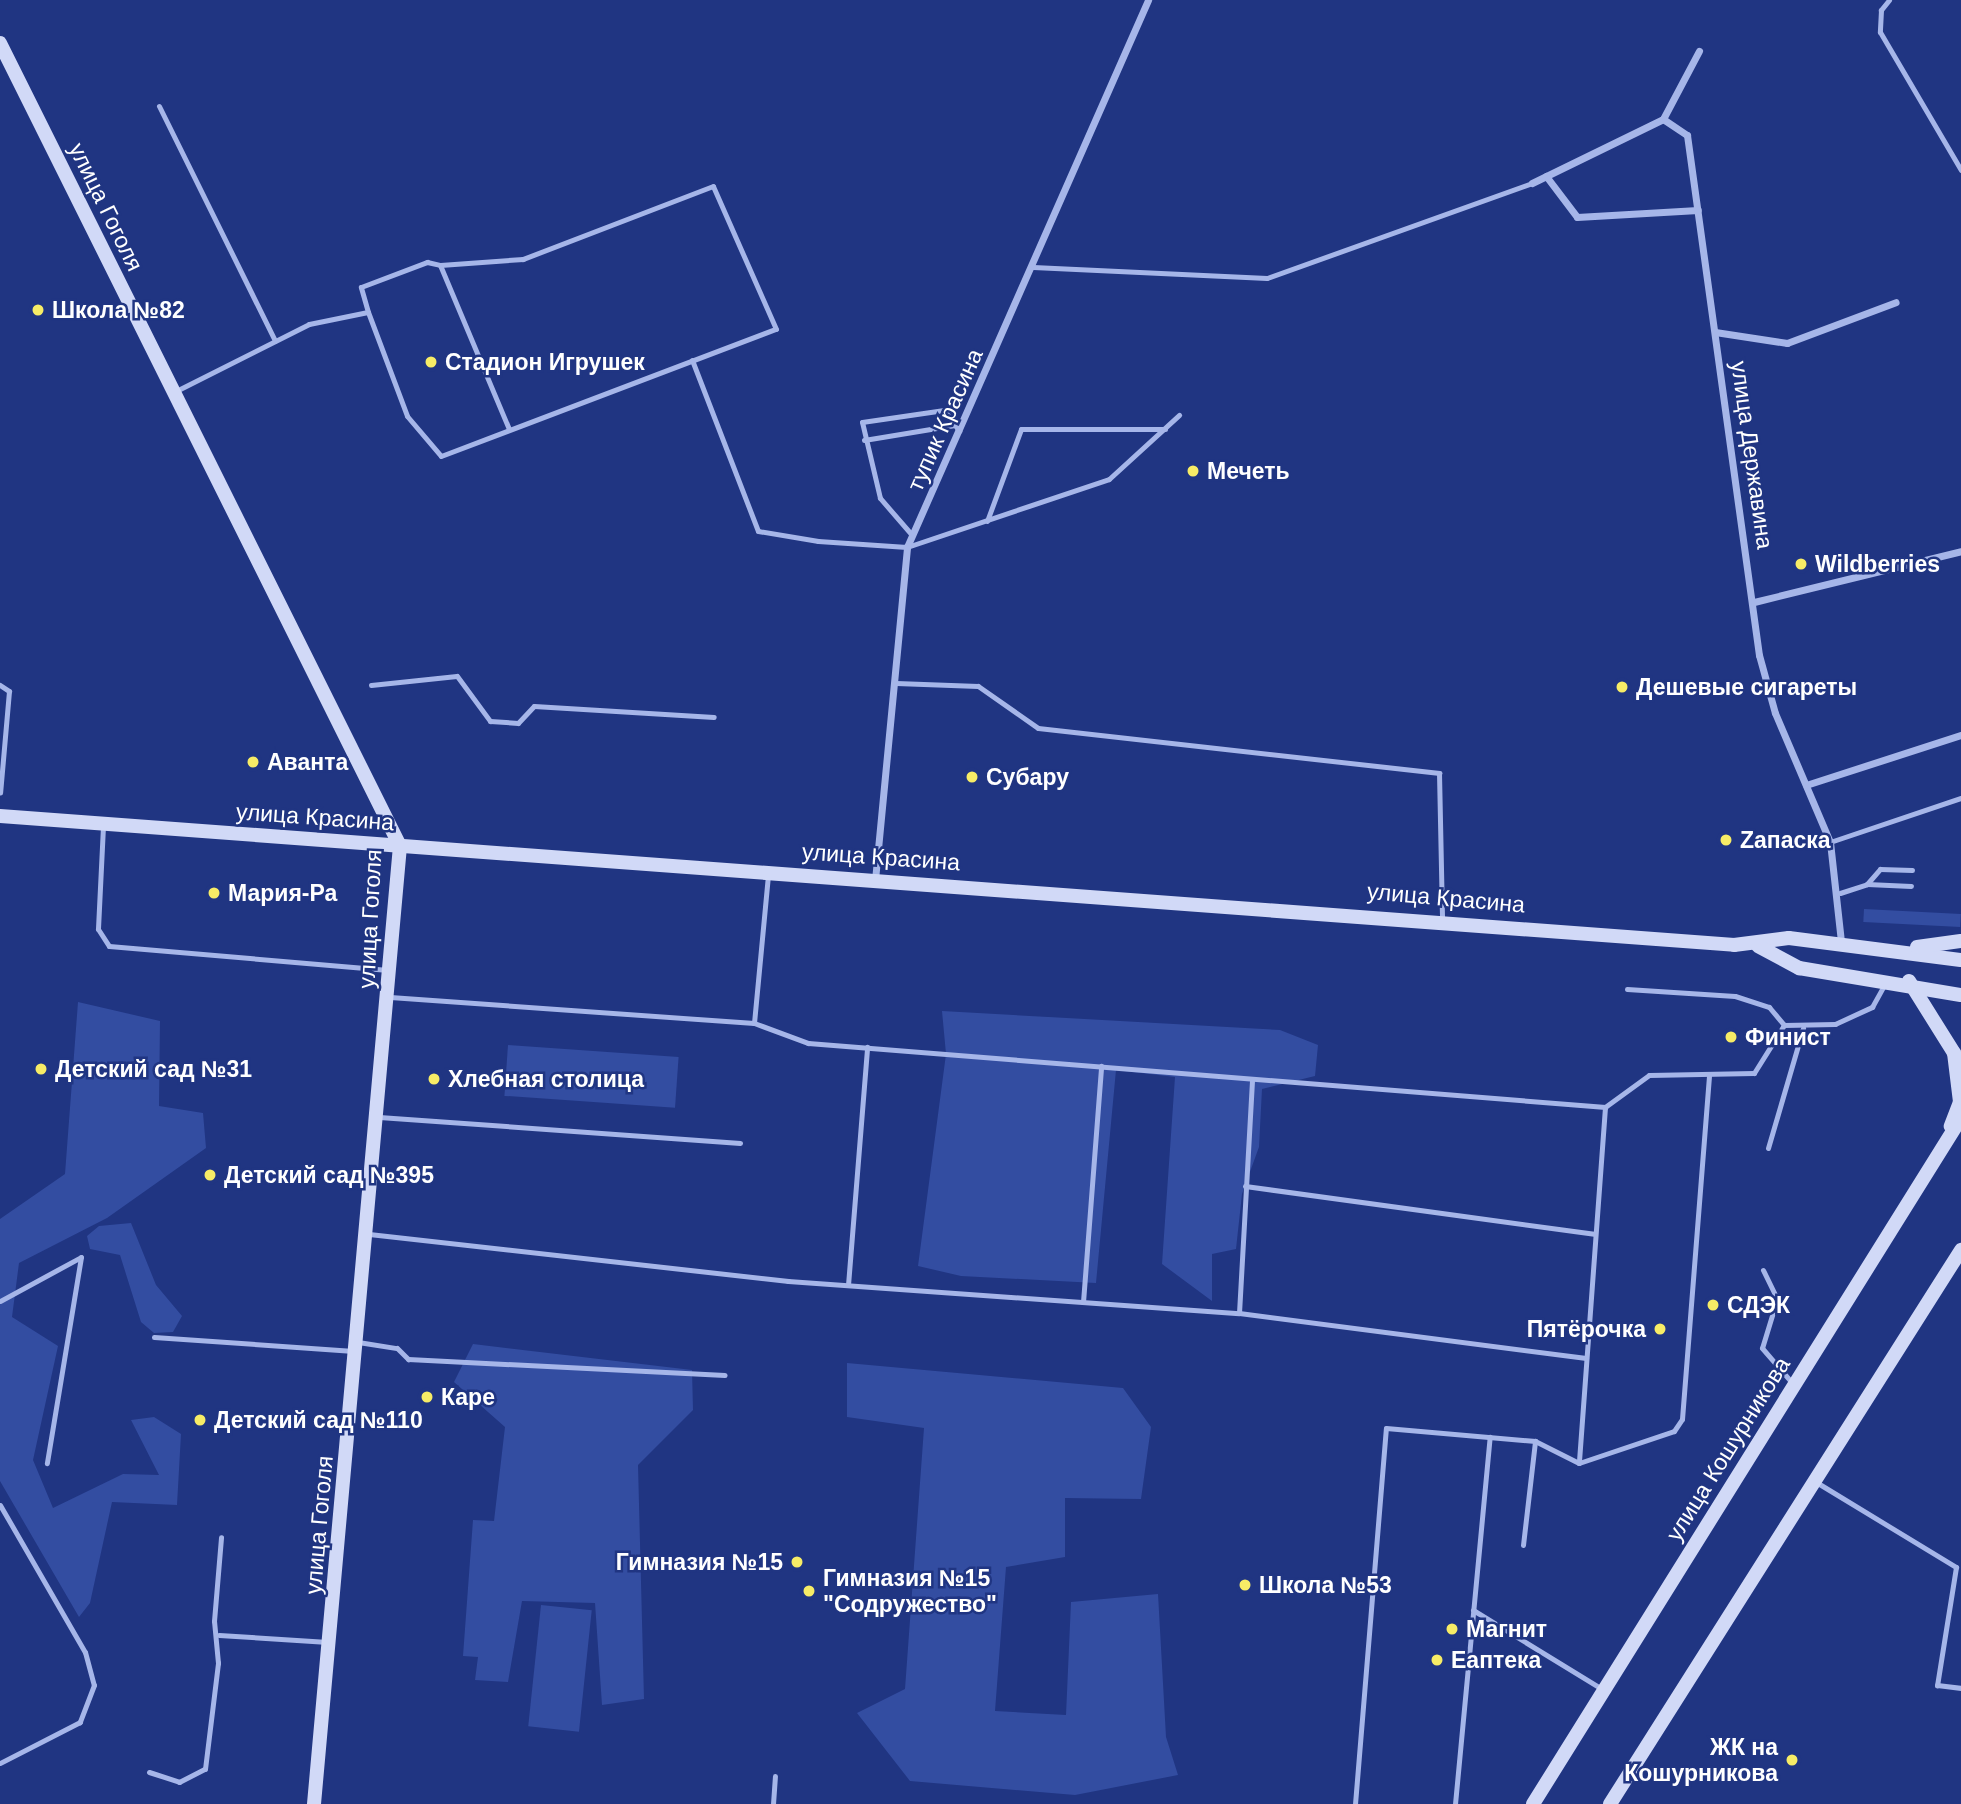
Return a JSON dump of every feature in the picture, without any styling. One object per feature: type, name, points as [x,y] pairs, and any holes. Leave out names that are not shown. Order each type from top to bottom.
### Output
[{"type":"main road","name":"улица Гоголя","points":[[0,43],[400,846],[369,1234],[314,1804]]},
{"type":"main road","name":"улица Красина","points":[[0,816],[1442,920],[1758,946],[1789,938],[1903,948],[1961,960]]},
{"type":"main road","points":[[1903,948],[1961,941]]},
{"type":"main road","name":"улица Красина","points":[[1758,946],[1784,965],[1909,981],[1961,995]]},
{"type":"main road","points":[[1909,981],[1954,1053],[1959,1102],[1945,1143]]},
{"type":"main road","name":"улица Кошурникова","points":[[1533,1804],[1961,1118]]},
{"type":"main road","points":[[1610,1804],[1961,1250]]},
{"type":"street","name":"тупик Красина","points":[[875,880],[907,547],[961,433],[1148,0]]},
{"type":"street","points":[[1532,183],[1663,119],[1699,51]]},
{"type":"street","name":"улица Державина","points":[[1663,119],[1687,135],[1754,602],[1759,655],[1775,713],[1830,842],[1840,893],[1841,942]]},
{"type":"street","points":[[1546,176],[1577,217],[1698,210]]},
{"type":"street","points":[[1714,332],[1787,343],[1896,302]]},
{"type":"street","points":[[1754,602],[1961,551]]},
{"type":"street","points":[[1806,785],[1961,735]]},
{"type":"lane","points":[[1889,0],[1881,10],[1880,32],[1961,170]]},
{"type":"lane","points":[[159,106],[275,341]]},
{"type":"lane","points":[[1032,267],[1267,278],[1532,183]]},
{"type":"lane","points":[[713,186],[776,329],[441,456],[407,416],[368,312],[361,287],[427,262],[440,265],[523,259],[713,186]]},
{"type":"lane","points":[[440,265],[509,429]]},
{"type":"lane","points":[[173,393],[309,324],[368,312]]},
{"type":"lane","points":[[692,360],[758,531],[907,547],[1109,479],[1179,415]]},
{"type":"lane","points":[[912,535],[880,498],[864,440],[862,422],[944,410],[961,433]]},
{"type":"lane","points":[[864,440],[955,425]]},
{"type":"lane","points":[[986,521],[1021,429],[1164,429]]},
{"type":"lane","points":[[371,685],[457,676],[490,721],[518,723],[534,706],[714,717]]},
{"type":"lane","points":[[896,683],[978,686],[1038,728],[1439,773],[1442,920]]},
{"type":"lane","points":[[0,685],[9,691],[0,793]]},
{"type":"lane","points":[[1830,842],[1961,798]]},
{"type":"lane","points":[[103,824],[99,929],[109,946],[391,970]]},
{"type":"lane","points":[[1867,884],[1880,869],[1912,870]]},
{"type":"lane","points":[[754,1023],[769,872]]},
{"type":"lane","points":[[1840,893],[1867,884],[1911,887]]},
{"type":"lane","points":[[1627,989],[1735,996],[1769,1007],[1784,1025],[1803,1028],[1835,1024],[1872,1007],[1888,979]]},
{"type":"lane","points":[[390,997],[754,1023],[808,1043],[1605,1107],[1649,1075],[1754,1073],[1784,1025]]},
{"type":"lane","points":[[1768,1148],[1803,1028]]},
{"type":"lane","points":[[848,1285],[867,1047]]},
{"type":"lane","points":[[1083,1302],[1101,1066]]},
{"type":"lane","points":[[1355,1804],[1387,1429],[1535,1441],[1578,1463],[1657,1441],[1682,1419],[1709,1074]]},
{"type":"lane","points":[[1239,1313],[1252,1079]]},
{"type":"lane","points":[[1578,1463],[1605,1107]]},
{"type":"lane","points":[[379,1117],[740,1143]]},
{"type":"lane","points":[[1245,1186],[1594,1234]]},
{"type":"lane","points":[[369,1234],[848,1285],[1239,1313],[1586,1358]]},
{"type":"lane","points":[[0,1301],[81,1258],[47,1463]]},
{"type":"lane","points":[[1763,1270],[1777,1300],[1762,1348],[1794,1385]]},
{"type":"lane","points":[[154,1337],[397,1348],[408,1359],[725,1375]]},
{"type":"lane","points":[[1455,1804],[1490,1437]]},
{"type":"lane","points":[[1523,1545],[1535,1441]]},
{"type":"lane","points":[[1814,1481],[1956,1567],[1937,1685],[1961,1688]]},
{"type":"lane","points":[[0,1505],[85,1652],[94,1685],[80,1722],[0,1763]]},
{"type":"lane","points":[[149,1772],[179,1782],[205,1769],[219,1635],[214,1621],[221,1537]]},
{"type":"lane","points":[[1473,1610],[1605,1691]]},
{"type":"lane","points":[[219,1635],[331,1643]]},
{"type":"lane","points":[[773,1804],[775,1776]]},
{"type":"shaded area","points":[[1864,909],[1961,914],[1960,927],[1863,922]]},
{"type":"shaded area","points":[[78,1002],[160,1021],[159,1106],[203,1113],[206,1148],[107,1218],[19,1263],[12,1317],[58,1346],[33,1460],[53,1508],[123,1474],[159,1475],[131,1420],[154,1417],[181,1434],[177,1505],[112,1502],[90,1603],[79,1617],[0,1481],[0,1219],[65,1174]]},
{"type":"shaded area","points":[[942,1011],[1280,1030],[1318,1045],[1315,1076],[1262,1089],[1259,1147],[1242,1194],[1236,1249],[1212,1254],[1212,1301],[1162,1264],[1175,1077],[1116,1070],[1096,1283],[961,1276],[918,1266],[946,1054]]},
{"type":"shaded area","points":[[508,1045],[679,1057],[675,1108],[504,1096]]},
{"type":"shaded area","points":[[131,1223],[156,1285],[182,1316],[173,1332],[154,1333],[141,1322],[120,1255],[90,1249],[87,1236],[99,1226]]},
{"type":"shaded area","points":[[473,1344],[692,1370],[693,1410],[638,1465],[644,1699],[602,1705],[595,1603],[522,1601],[508,1682],[475,1680],[478,1657],[463,1656],[473,1520],[494,1521],[505,1427],[454,1382]]},
{"type":"shaded area","points":[[847,1363],[1123,1388],[1151,1427],[1141,1499],[1065,1498],[1065,1557],[1006,1567],[995,1711],[1066,1715],[1071,1602],[1158,1594],[1166,1737],[1178,1775],[1075,1795],[910,1781],[857,1713],[905,1689],[924,1428],[847,1417]]},
{"type":"shaded area","points":[[541,1605],[592,1610],[579,1732],[528,1726]]},
{"type":"place","name":"Школа №82","points":[[38,310]]},
{"type":"place","name":"Стадион Игрушек","points":[[431,362]]},
{"type":"place","name":"Мечеть","points":[[1193,471]]},
{"type":"place","name":"Wildberries","points":[[1801,564]]},
{"type":"place","name":"Дешевые сигареты","points":[[1622,687]]},
{"type":"place","name":"Аванта","points":[[253,762]]},
{"type":"place","name":"Субару","points":[[972,777]]},
{"type":"place","name":"Zапаска","points":[[1726,840]]},
{"type":"place","name":"Мария-Ра","points":[[214,893]]},
{"type":"place","name":"Финист","points":[[1731,1037]]},
{"type":"place","name":"Детский сад №31","points":[[41,1069]]},
{"type":"place","name":"Хлебная столица","points":[[434,1079]]},
{"type":"place","name":"Детский сад №395","points":[[210,1175]]},
{"type":"place","name":"СДЭК","points":[[1713,1305]]},
{"type":"place","name":"Пятёрочка","points":[[1660,1329]]},
{"type":"place","name":"Каре","points":[[427,1397]]},
{"type":"place","name":"Детский сад №110","points":[[200,1420]]},
{"type":"place","name":"Гимназия №15","points":[[797,1562]]},
{"type":"place","name":"Школа №53","points":[[1245,1585]]},
{"type":"place","name":"Гимназия №15 \"Содружество\"","points":[[809,1591]]},
{"type":"place","name":"Магнит","points":[[1452,1629]]},
{"type":"place","name":"Еаптека","points":[[1437,1660]]},
{"type":"place","name":"ЖК на Кошурникова","points":[[1792,1760]]}]
